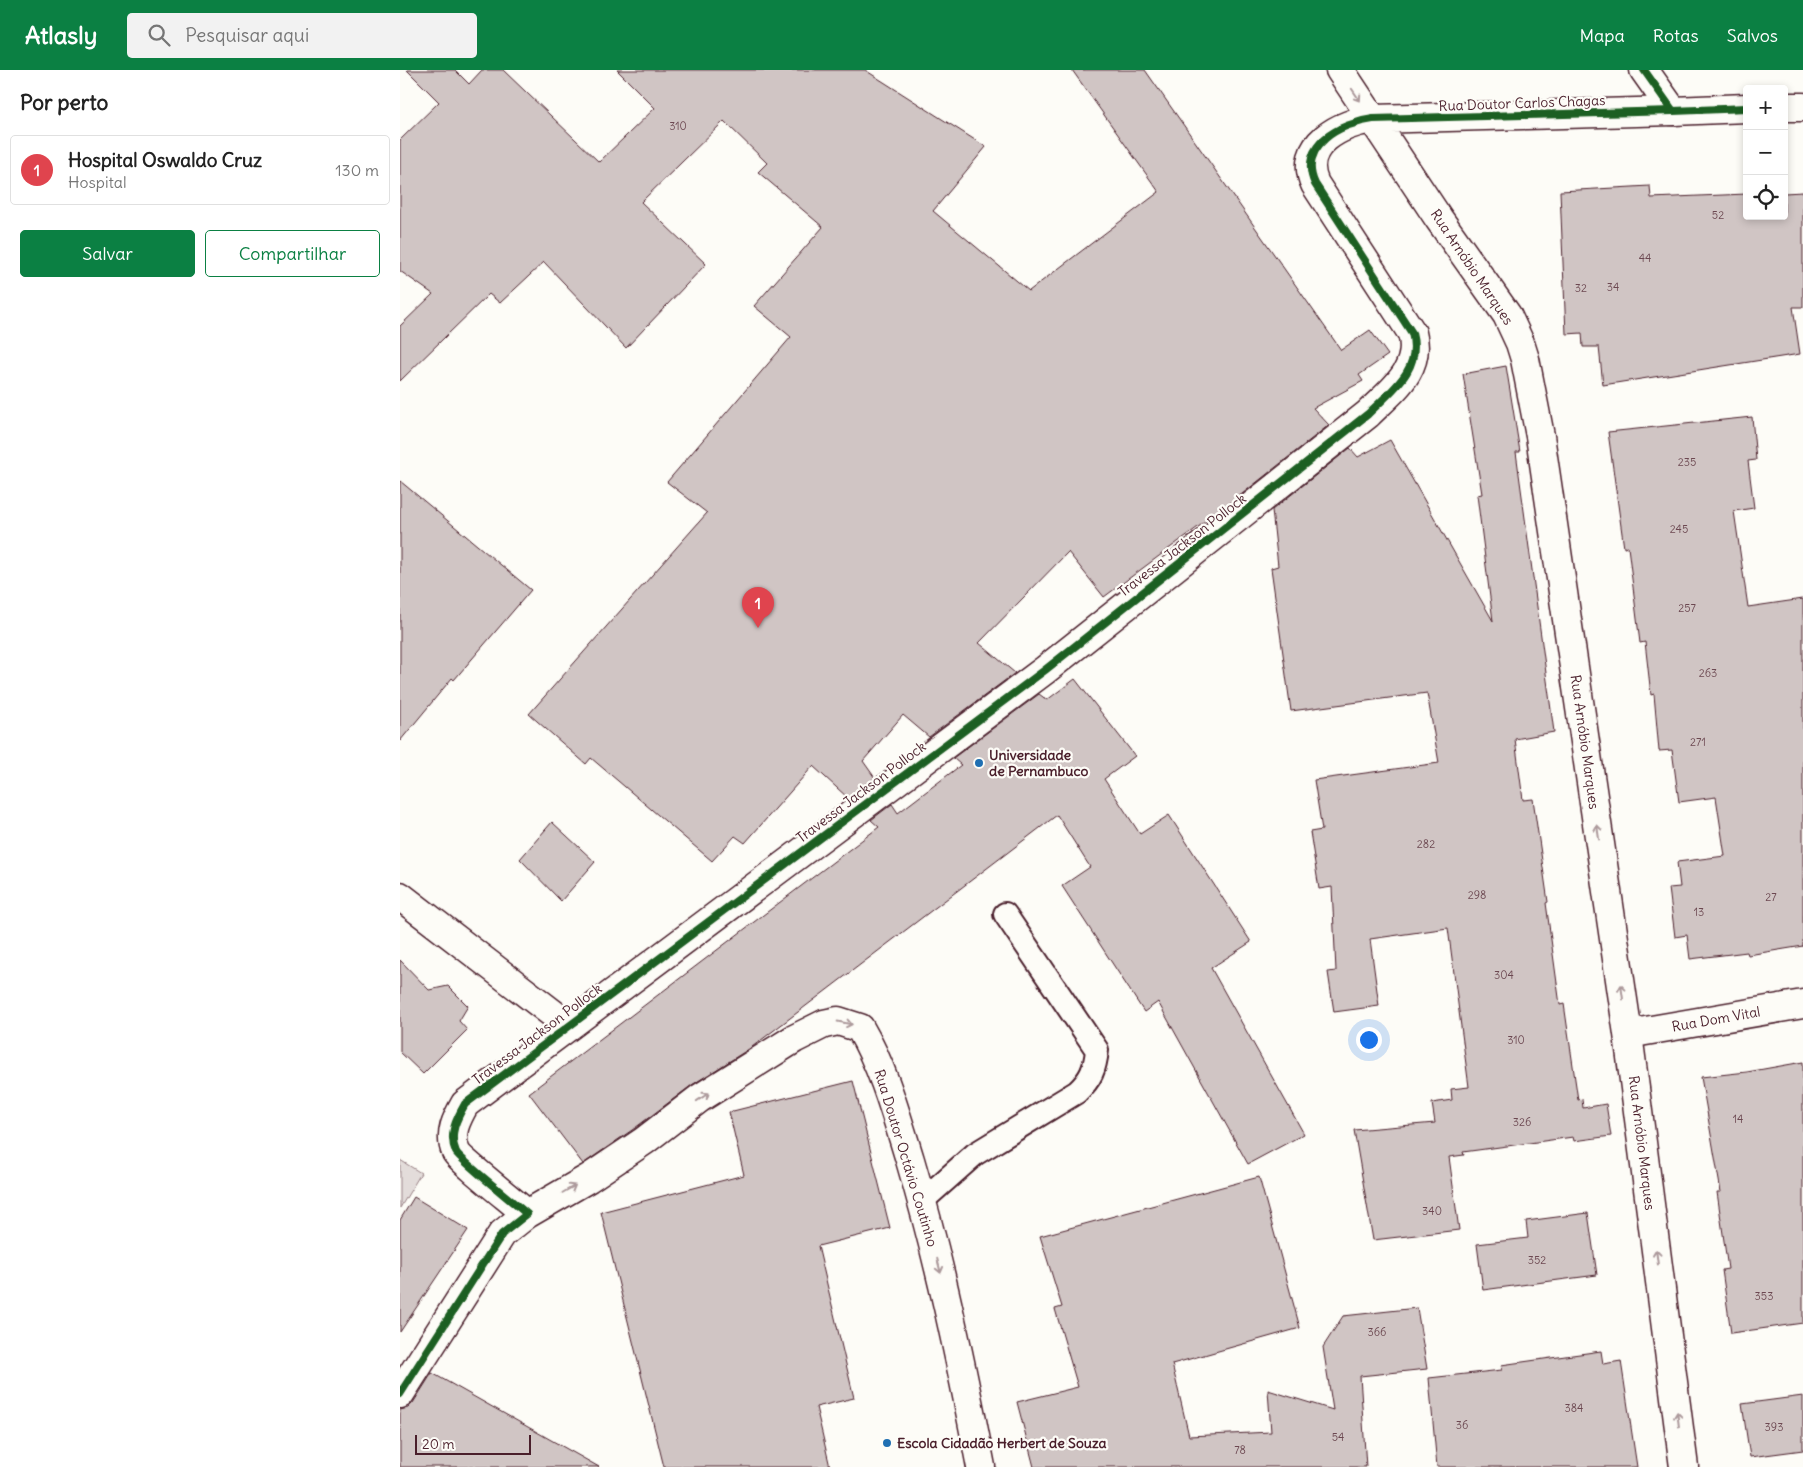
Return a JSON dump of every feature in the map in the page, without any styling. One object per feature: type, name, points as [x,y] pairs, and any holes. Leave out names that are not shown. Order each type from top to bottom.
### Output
[{"type":"street","name":"Rua Arnóbio Marques","points":[[1340,70],[1507,315],[1520,343],[1525,360],[1540,436],[1628,1034],[1684,1467]]},
{"type":"street","points":[[1644,70],[1673,111]]},
{"type":"street","points":[[1788,107],[1803,107]]},
{"type":"street","name":"Rua Doutor Carlos Chagas","points":[[1403,379],[1415,352],[1412,333],[1325,202],[1310,171],[1312,155],[1329,135],[1344,126],[1373,120],[1743,108]]},
{"type":"street","name":"Travessa Jackson Pollock","points":[[527,1214],[456,1153],[453,1136],[455,1121],[465,1104],[1045,670],[1368,414],[1403,379]]},
{"type":"street","points":[[400,896],[569,1026]]},
{"type":"street","name":"Rua Dom Vital","points":[[1628,1034],[1803,1004]]},
{"type":"street","name":"Rua Doutor Octávio Coutinho","points":[[527,1214],[589,1178],[644,1141],[700,1098],[794,1039],[824,1024],[838,1021],[860,1028],[871,1047],[891,1098],[922,1201],[952,1322],[981,1467]]},
{"type":"street","points":[[400,1394],[502,1234],[527,1214]]},
{"type":"lane","points":[[922,1201],[975,1154],[1077,1092],[1088,1082],[1095,1068],[1097,1050],[1005,914]]},
{"type":"shaded area","points":[[400,1160],[421,1173],[400,1208]]},
{"type":"building","points":[[407,70],[455,70],[469,84],[482,70],[503,70],[599,162],[655,108],[617,70],[865,70],[986,147],[933,211],[1029,291],[1159,192],[1072,70],[1145,70],[1341,350],[1370,330],[1388,355],[1359,375],[1363,381],[1313,408],[1329,425],[1237,498],[1104,597],[1068,552],[979,643],[1015,673],[929,737],[903,715],[863,761],[875,778],[848,798],[813,766],[745,843],[735,836],[712,861],[591,758],[586,764],[529,714],[707,513],[667,482],[791,337],[754,306],[823,227],[758,172],[767,163],[724,121],[641,202],[706,264],[626,348],[544,262],[500,303],[489,294],[400,381],[400,326],[433,294],[400,271],[400,140],[439,102]]},
{"type":"building","points":[[1650,186],[1651,198],[1743,194],[1743,220],[1788,220],[1788,193],[1803,192],[1803,307],[1793,307],[1800,354],[1603,385],[1599,347],[1583,347],[1582,333],[1566,334],[1560,191]]},
{"type":"building","points":[[1506,366],[1520,452],[1516,452],[1554,732],[1515,739],[1523,800],[1533,799],[1560,1005],[1564,1004],[1578,1100],[1582,1099],[1583,1108],[1606,1104],[1611,1136],[1574,1141],[1573,1137],[1463,1152],[1464,1155],[1449,1157],[1459,1230],[1373,1240],[1354,1130],[1435,1123],[1432,1103],[1452,1100],[1451,1089],[1469,1087],[1448,928],[1370,939],[1379,1006],[1334,1012],[1328,972],[1336,971],[1332,887],[1319,889],[1310,832],[1322,830],[1314,780],[1439,763],[1427,693],[1291,711],[1271,568],[1278,566],[1272,510],[1350,448],[1358,457],[1390,440],[1493,621],[1477,495],[1482,494],[1463,374]]},
{"type":"building","points":[[1752,417],[1756,460],[1748,461],[1754,508],[1734,511],[1748,607],[1803,599],[1803,946],[1748,955],[1747,952],[1690,959],[1687,935],[1675,937],[1669,888],[1680,887],[1677,862],[1725,856],[1716,797],[1679,802],[1672,750],[1659,751],[1654,694],[1651,695],[1645,642],[1640,643],[1628,547],[1624,548],[1608,432]]},
{"type":"building","points":[[400,481],[531,590],[454,680],[452,678],[400,741]]},
{"type":"building","points":[[1075,679],[1135,756],[1104,779],[1140,834],[1169,815],[1251,942],[1211,968],[1304,1134],[1248,1164],[1158,1002],[1144,1012],[1062,886],[1090,867],[1057,815],[752,1047],[692,1085],[583,1164],[529,1093],[879,827],[871,820],[892,804],[898,813],[961,765],[953,758],[1039,694],[1047,700]]},
{"type":"building","points":[[552,822],[595,862],[561,901],[520,859]]},
{"type":"building","points":[[400,960],[429,990],[448,986],[468,1006],[459,1021],[467,1030],[423,1074],[400,1052]]},
{"type":"building","points":[[1803,1062],[1803,1323],[1731,1333],[1722,1270],[1728,1269],[1717,1192],[1721,1192],[1701,1077],[1747,1072]]},
{"type":"building","points":[[853,1081],[890,1228],[818,1246],[854,1398],[816,1407],[830,1467],[664,1467],[601,1212],[744,1175],[729,1112]]},
{"type":"building","points":[[1259,1177],[1300,1328],[1172,1364],[1189,1436],[1271,1432],[1268,1390],[1333,1410],[1323,1347],[1343,1316],[1417,1308],[1427,1369],[1360,1376],[1366,1467],[1034,1467],[1017,1402],[1078,1387],[1055,1309],[1062,1307],[1040,1236]]},
{"type":"building","points":[[414,1197],[468,1230],[400,1332],[400,1220]]},
{"type":"building","points":[[1588,1213],[1597,1275],[1483,1290],[1477,1244],[1528,1238],[1526,1221]]},
{"type":"building","points":[[1601,1351],[1603,1364],[1621,1361],[1637,1467],[1437,1467],[1429,1378],[1502,1370],[1501,1365]]},
{"type":"building","points":[[432,1373],[599,1467],[400,1467],[400,1410],[408,1408],[413,1403]]},
{"type":"building","points":[[1803,1396],[1803,1450],[1750,1457],[1742,1404]]},
{"type":"cycle path","points":[[1644,70],[1673,111],[1743,108]]},
{"type":"cycle path","points":[[400,1394],[502,1234],[527,1214],[456,1152],[453,1139],[454,1126],[465,1104],[1045,670],[1368,414],[1403,378],[1413,358],[1412,333],[1315,184],[1311,170],[1312,158],[1317,147],[1325,138],[1348,125],[1373,119],[1673,111]]},
{"type":"place","name":"Hospital Oswaldo Cruz","points":[[758,628]]},
{"type":"place","name":"Universidade de Pernambuco","points":[[979,763]]},
{"type":"place","name":"Escola Cidadão Herbert de Souza","points":[[887,1443]]}]
